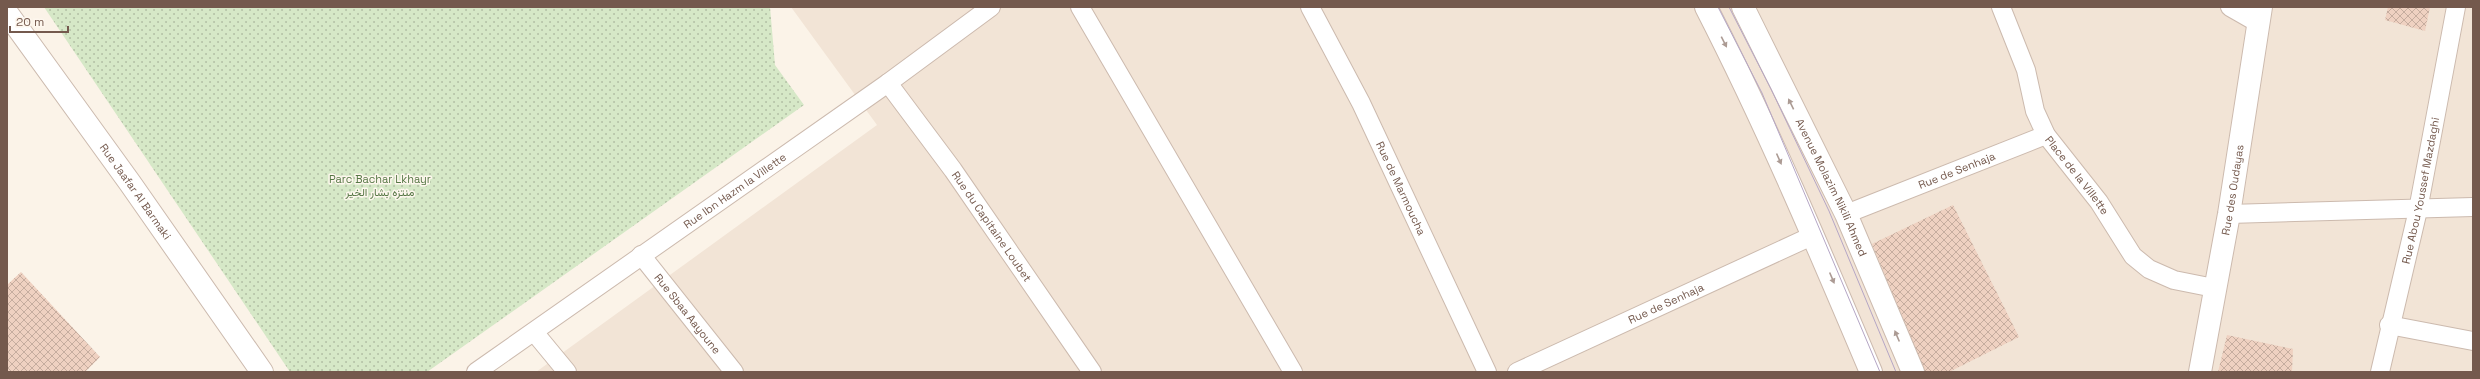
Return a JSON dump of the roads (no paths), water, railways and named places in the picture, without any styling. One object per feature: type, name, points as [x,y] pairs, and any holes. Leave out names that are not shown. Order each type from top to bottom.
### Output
[{"type":"street","points":[[1080,7],[1293,372]]},
{"type":"street","name":"Rue de Marmoucha","points":[[1310,7],[1360,103],[1487,372]]},
{"type":"street","points":[[1706,7],[1740,73],[1814,235],[1871,372]]},
{"type":"street","name":"Avenue Molazim Nikili Ahmed","points":[[1743,7],[1846,214],[1913,372]]},
{"type":"street","name":"Place de la Villette","points":[[2001,7],[2026,70],[2035,112],[2046,135],[2099,202],[2133,256],[2149,269],[2174,280],[2214,288]]},
{"type":"street","points":[[2230,7],[2260,15]]},
{"type":"street","name":"Rue Abou Youssef Mazdaghi","points":[[2380,372],[2389,325],[2418,210],[2456,7]]},
{"type":"street","name":"Rue Ibn Hazm la Villette","points":[[476,372],[888,83],[985,9]]},
{"type":"street","name":"Rue Jaafar Al Barmaki","points":[[7,13],[130,183],[262,372]]},
{"type":"street","name":"Rue des Oudayas","points":[[2200,372],[2214,288],[2229,214],[2260,15]]},
{"type":"street","name":"Rue du Capitaine Loubet","points":[[888,83],[953,170],[1092,372]]},
{"type":"street","name":"Rue de Senhaja","points":[[1846,214],[2046,135]]},
{"type":"street","points":[[2229,214],[2418,210],[2473,207]]},
{"type":"street","name":"Rue de Senhaja","points":[[1517,372],[1814,235]]},
{"type":"street","name":"Rue Sbaa Aayoune","points":[[641,256],[734,372]]},
{"type":"street","points":[[2389,325],[2473,341]]},
{"type":"street","points":[[534,332],[567,372]]},
{"type":"tram line","points":[[1718,7],[1762,93],[1880,372]]},
{"type":"tram line","points":[[1729,7],[1771,89],[1829,211],[1896,372]]},
{"type":"park label","name":"Parc Bachar Lkhayr منتزه بشار الخير","points":[[380,185]]}]
